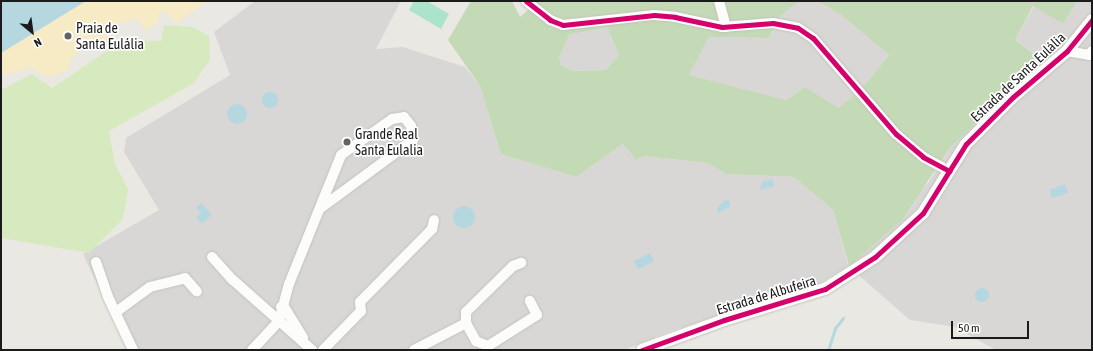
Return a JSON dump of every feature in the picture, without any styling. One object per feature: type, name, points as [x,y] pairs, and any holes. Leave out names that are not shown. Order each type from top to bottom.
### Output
[{"type":"street","points":[[526,1],[550,20],[563,25],[654,15],[726,28],[773,23],[798,28],[813,38],[896,134],[923,157],[949,171]]},
{"type":"street","points":[[719,1],[726,28]]},
{"type":"street","name":"Estrada de Santa Eulália","points":[[923,213],[938,192],[966,144],[989,119],[1067,51],[1092,20]]},
{"type":"street","points":[[1067,51],[1089,54],[1092,51]]},
{"type":"street","points":[[252,350],[279,321],[289,284],[322,206],[341,155],[392,119],[404,117],[411,126],[413,140],[322,206]]},
{"type":"street","name":"Estrada de Albufeira","points":[[642,350],[724,320],[825,289],[875,257],[923,213]]},
{"type":"street","points":[[323,350],[361,311],[360,302],[432,229],[434,220]]},
{"type":"street","points":[[212,257],[233,280],[311,348]]},
{"type":"street","points":[[96,262],[133,350]]},
{"type":"street","points":[[521,263],[513,266],[466,312],[466,323],[476,340],[488,346],[537,315],[530,301]]},
{"type":"street","points":[[116,312],[150,287],[185,278],[197,292]]},
{"type":"street","points":[[266,309],[284,307]]},
{"type":"street","points":[[284,307],[311,348]]},
{"type":"street","points":[[414,350],[466,323]]},
{"type":"shaded area","points":[[255,1],[401,1],[376,49],[403,47],[465,67],[480,86],[501,154],[576,177],[623,144],[636,160],[643,156],[707,163],[726,174],[794,177],[833,210],[848,265],[928,183],[949,149],[1041,58],[1015,40],[1034,6],[1063,24],[1077,1],[1092,1],[1092,350],[996,350],[955,327],[910,320],[848,266],[812,288],[670,331],[624,350],[128,350],[83,254],[159,210],[124,152],[126,138],[230,75],[214,32]]},
{"type":"shaded area","points":[[799,1],[817,1],[840,14],[889,55],[863,87],[839,108],[805,87],[786,100],[689,75],[709,37],[769,38],[777,19]]},
{"type":"shaded area","points":[[607,27],[619,55],[606,70],[573,71],[561,65],[559,58],[569,35]]},
{"type":"green space","points":[[414,1],[427,1],[449,14],[441,29],[409,10]]},
{"type":"green space","points":[[471,1],[512,1],[520,17],[538,1],[799,1],[777,19],[769,38],[709,37],[689,75],[786,100],[805,87],[839,108],[863,87],[889,55],[840,14],[817,1],[1077,1],[1063,24],[1033,6],[1015,40],[1041,59],[949,149],[902,220],[849,266],[833,210],[794,177],[726,174],[707,163],[644,156],[636,160],[623,144],[576,177],[501,154],[480,86],[448,40]],"holes":[[[607,27],[619,55],[606,70],[573,71],[561,65],[559,58],[569,35]]]},
{"type":"green space","points":[[164,25],[193,27],[209,36],[210,60],[194,83],[109,131],[115,164],[128,189],[123,219],[89,253],[1,238],[1,90],[32,74],[52,88],[123,40],[161,41]]},
{"type":"sand","name":"Praia de Santa Eulália","points":[[29,1],[207,1],[177,23],[165,12],[158,13],[159,22],[146,30],[137,19],[111,25],[106,42],[98,46],[84,48],[70,59],[70,69],[49,77],[31,68],[1,75],[1,13]]},
{"type":"water","points":[[1,1],[86,1],[1,53]]},
{"type":"water","points":[[270,92],[276,94],[278,100],[276,106],[270,108],[264,106],[262,100],[264,94]]},
{"type":"water","points":[[237,104],[244,107],[247,114],[244,121],[237,124],[230,121],[227,114],[230,107]]},
{"type":"water","points":[[772,179],[774,186],[760,190],[762,182]]},
{"type":"water","points":[[1065,184],[1068,192],[1052,198],[1049,190]]},
{"type":"water","points":[[725,200],[730,201],[730,207],[718,213],[717,208]]},
{"type":"water","points":[[201,203],[212,214],[202,224],[196,218],[201,213],[196,208]]},
{"type":"water","points":[[464,206],[472,209],[475,217],[472,225],[464,228],[456,225],[453,217],[456,209]]},
{"type":"water","points":[[650,253],[654,261],[638,269],[634,261]]},
{"type":"water","points":[[982,288],[987,290],[989,295],[987,300],[982,302],[977,300],[975,295],[977,290]]},
{"type":"waterway","points":[[828,350],[835,328],[843,318]]},
{"type":"cycle path","points":[[526,1],[550,20],[563,25],[654,15],[675,17],[722,27],[773,23],[798,28],[813,38],[896,134],[923,157],[949,171]]},
{"type":"cycle path","points":[[642,350],[724,320],[825,289],[875,257],[923,213],[966,144],[1013,97],[1067,51],[1092,20]]},
{"type":"place","name":"Praia de Santa Eulália","points":[[68,36]]},
{"type":"place","name":"Grande Real Santa Eulalia","points":[[347,142]]}]
